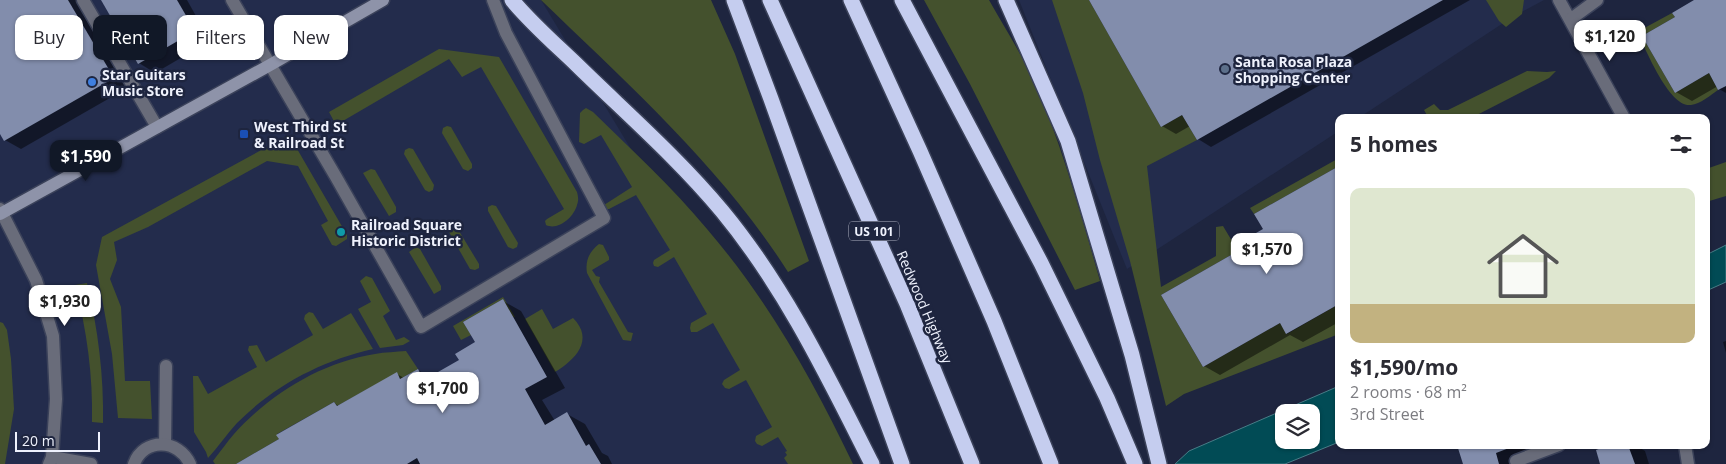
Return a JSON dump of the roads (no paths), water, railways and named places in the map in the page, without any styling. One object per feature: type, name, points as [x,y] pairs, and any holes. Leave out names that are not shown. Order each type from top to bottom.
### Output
[{"type":"highway","points":[[512,0],[535,25],[650,136],[722,212],[758,260],[814,350],[872,464]]},
{"type":"highway","points":[[734,0],[902,464]]},
{"type":"highway","name":"Redwood Highway","points":[[770,0],[907,304],[972,464]]},
{"type":"highway","points":[[851,0],[958,237],[1051,464]]},
{"type":"highway","points":[[902,0],[1016,214],[1091,365],[1135,464]]},
{"type":"highway","points":[[1006,0],[1068,141],[1132,355],[1159,464]]},
{"type":"main road","points":[[1,212],[270,65],[383,0]]},
{"type":"street","points":[[83,0],[157,127]]},
{"type":"street","points":[[232,0],[421,327],[604,218],[506,33],[493,0]]},
{"type":"street","points":[[1560,0],[1622,114]]},
{"type":"street","points":[[1571,19],[1597,0]]},
{"type":"street","points":[[1,212],[36,280],[53,336],[56,399],[50,460],[91,464]]},
{"type":"street","points":[[165,444],[166,366]]},
{"type":"street","points":[[134,464],[140,453],[156,444],[165,444],[181,451],[190,464]]},
{"type":"street","points":[[1516,461],[1548,449]]},
{"type":"street","points":[[1686,449],[1688,464]]},
{"type":"place","name":"Santa Rosa Plaza Shopping Center","points":[[1225,69]]},
{"type":"place","name":"Star Guitars Music Store","points":[[92,82]]},
{"type":"place","name":"West Third St & Railroad St","points":[[244,134]]},
{"type":"place","name":"Railroad Square Historic District","points":[[341,232]]}]
